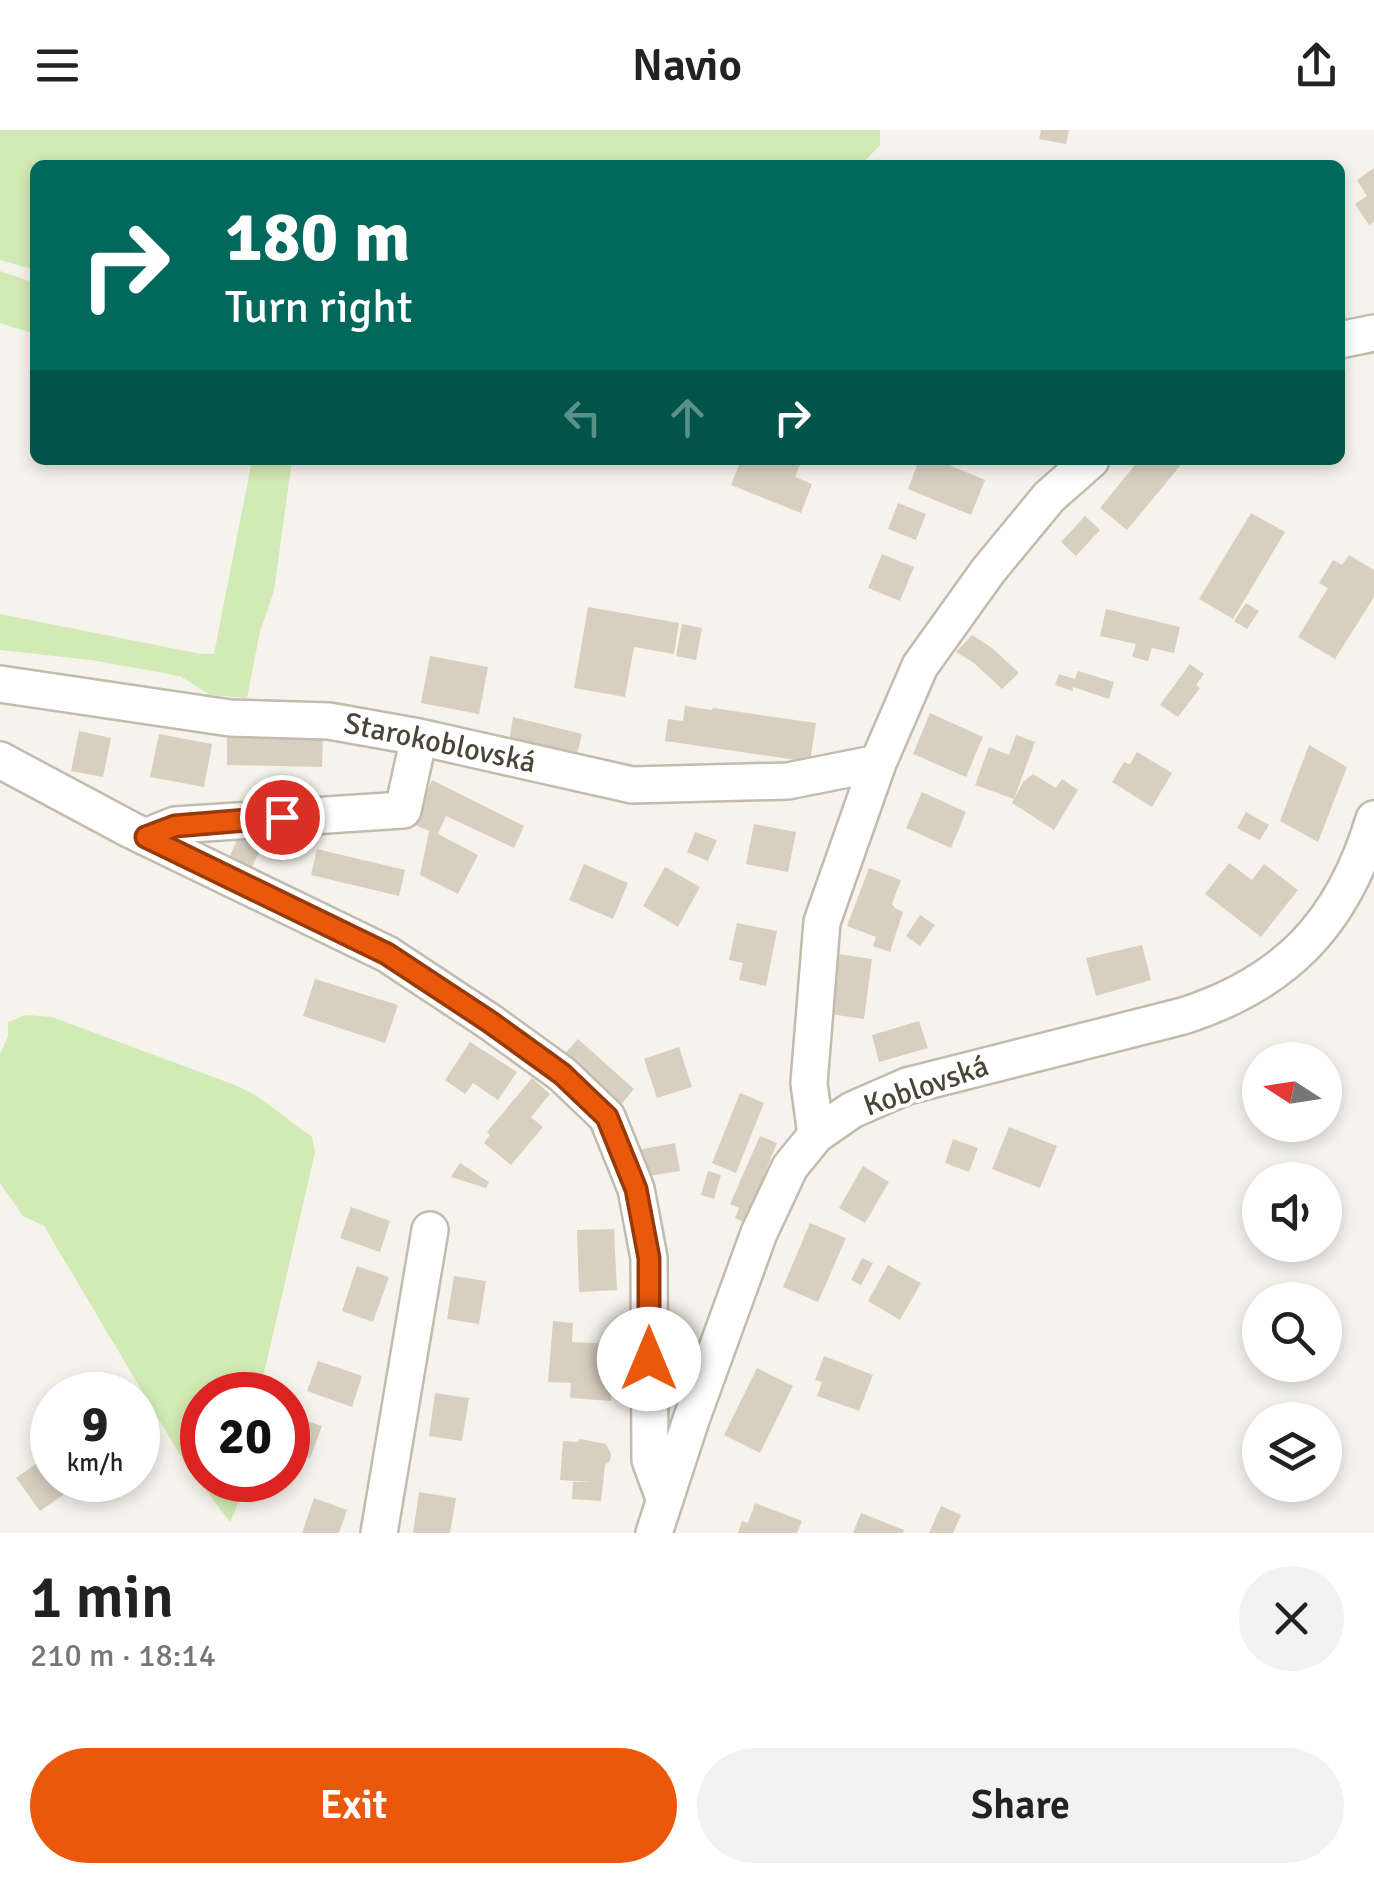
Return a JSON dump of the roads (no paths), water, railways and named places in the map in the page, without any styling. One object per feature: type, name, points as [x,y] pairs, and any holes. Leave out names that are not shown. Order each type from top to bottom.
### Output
[{"type":"street","points":[[1345,339],[1374,333]]},
{"type":"street","points":[[816,1135],[809,1084],[822,922],[878,762],[920,666],[988,570],[1048,497],[1084,465]]},
{"type":"street","name":"Starokoblovská","points":[[0,684],[230,718],[329,720],[632,784],[788,781],[878,762]]},
{"type":"street","points":[[146,837],[175,826],[402,810],[420,737]]},
{"type":"street","points":[[0,760],[146,837],[387,954],[562,1074],[607,1117],[636,1189],[649,1258],[650,1460],[664,1498]]},
{"type":"street","name":"Koblovská","points":[[654,1533],[759,1233],[790,1168],[816,1135],[852,1110],[907,1086],[1183,1016],[1242,992],[1280,968],[1329,918],[1352,878],[1374,819]]},
{"type":"street","points":[[379,1533],[430,1230]]}]
